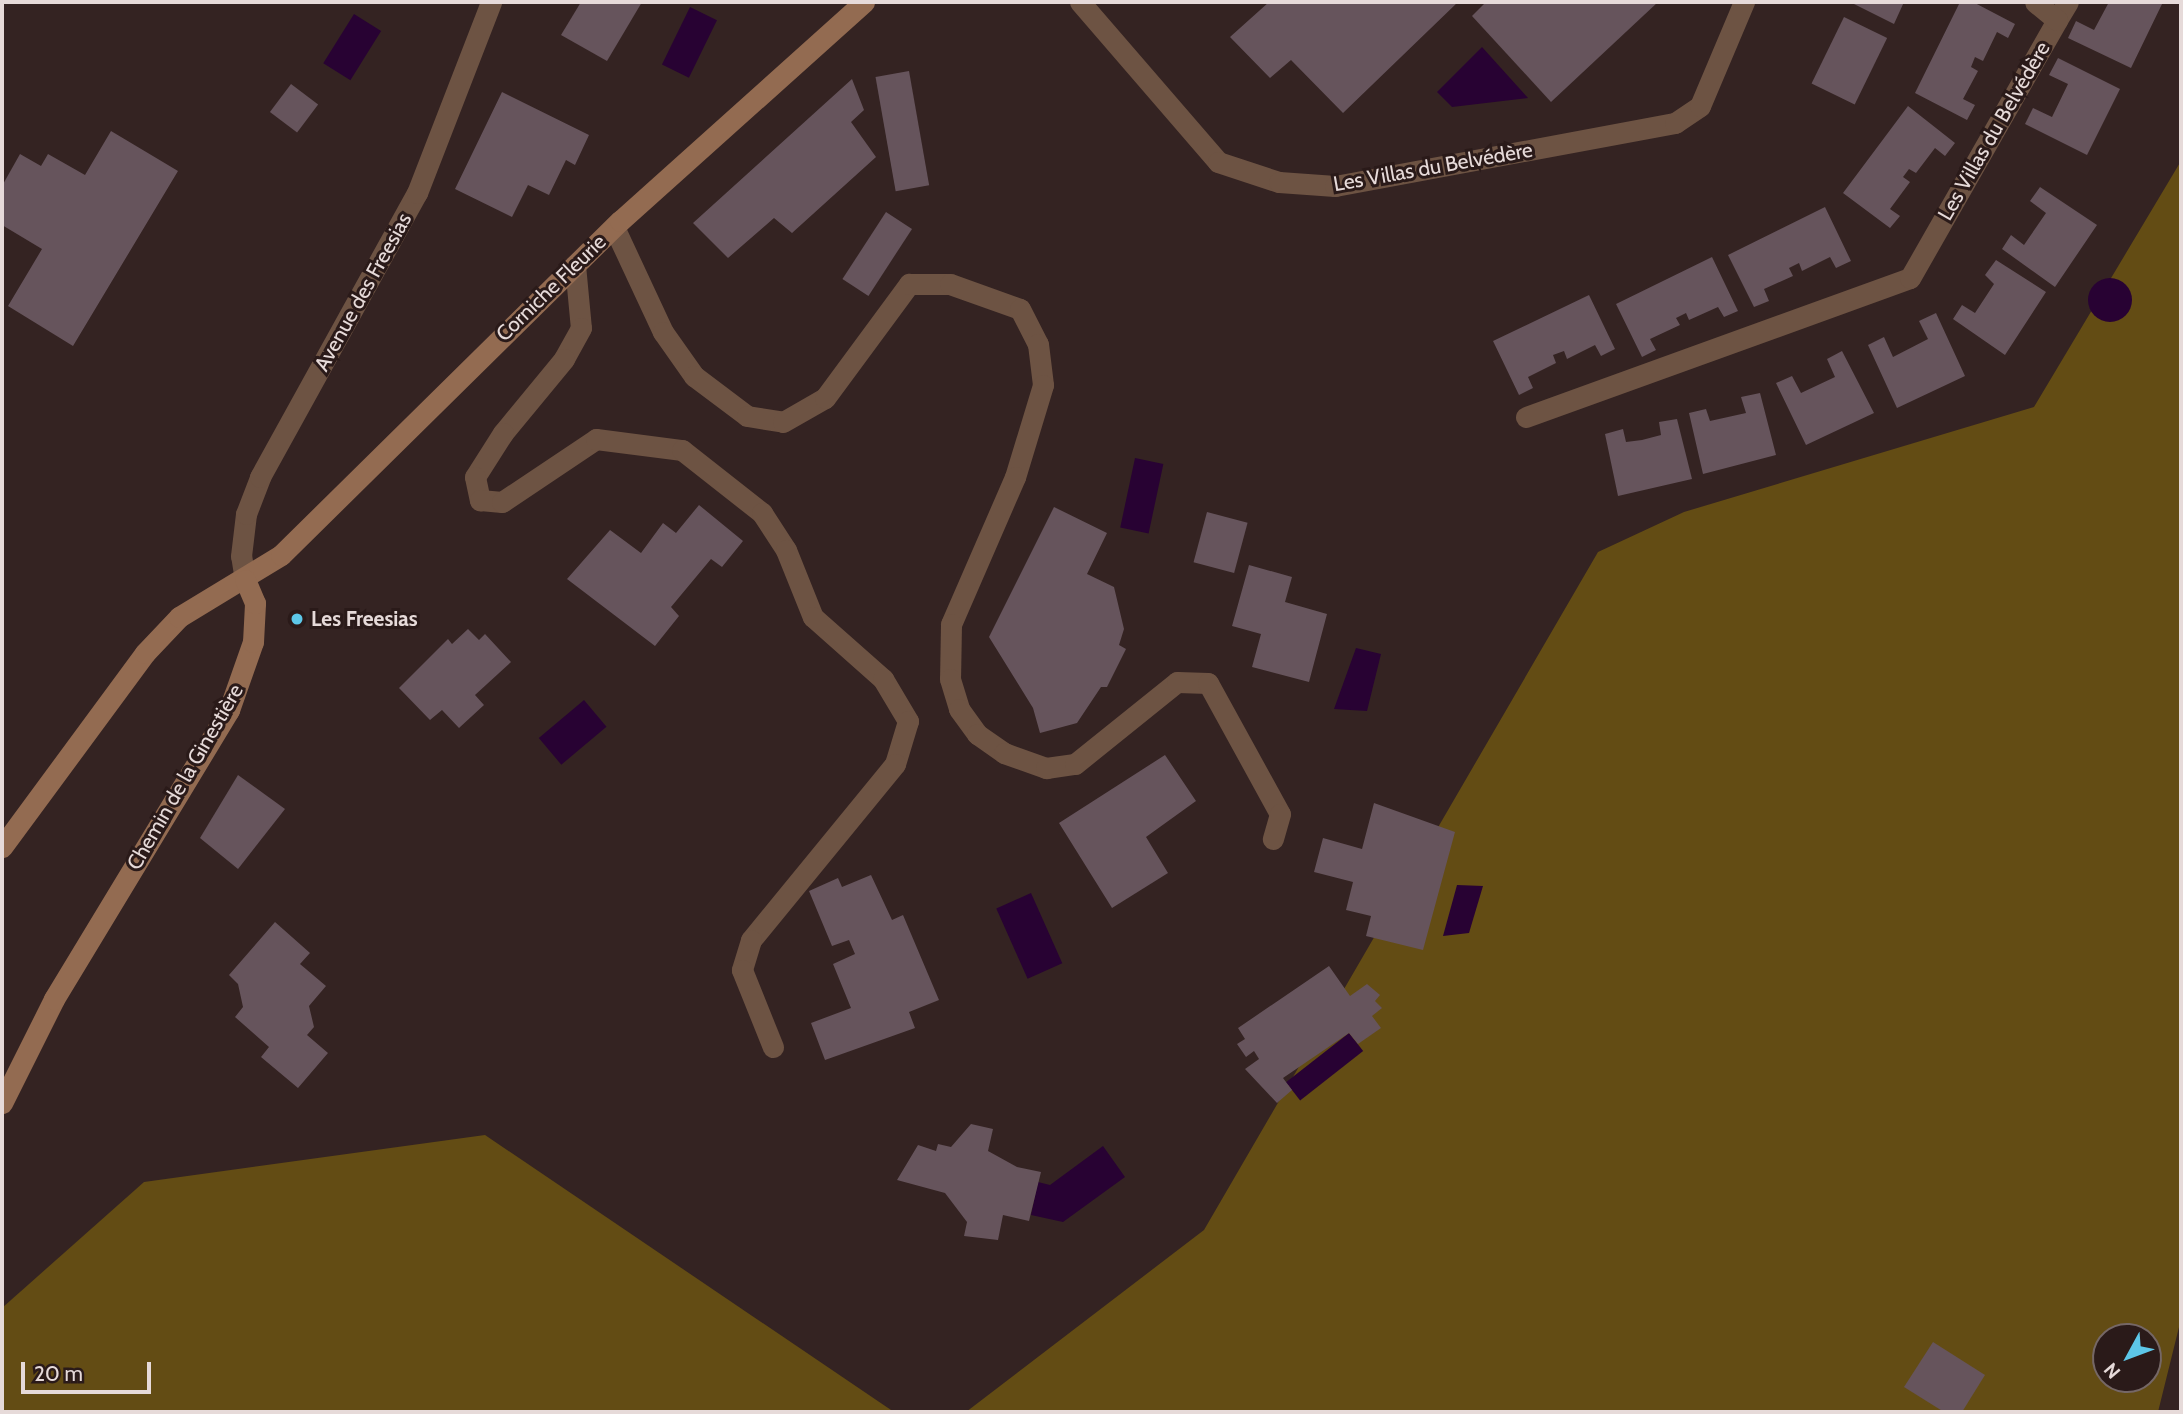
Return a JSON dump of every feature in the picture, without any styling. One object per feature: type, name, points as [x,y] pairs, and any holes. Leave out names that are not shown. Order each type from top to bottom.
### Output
[{"type":"main road","name":"Corniche Fleurie","points":[[245,580],[281,555],[575,265],[734,113],[864,2]]},
{"type":"main road","points":[[2,847],[145,653],[179,617],[245,580]]},
{"type":"main road","name":"Chemin de la Ginestière","points":[[2,1103],[54,999],[229,710],[253,642],[255,603],[245,580]]},
{"type":"street","name":"Avenue des Freesias","points":[[245,580],[241,556],[246,514],[260,477],[417,193],[491,2]]},
{"type":"street","name":"Les Villas du Belvédère","points":[[1080,2],[1217,162],[1279,182],[1335,186],[1675,124],[1700,106],[1744,2]]},
{"type":"street","name":"Les Villas du Belvédère","points":[[1526,417],[1910,278],[2063,11],[2035,2]]},
{"type":"street","points":[[614,227],[663,332],[694,376],[747,416],[783,422],[825,398],[909,284],[950,284],[1020,309],[1038,344],[1043,385],[1015,477],[951,624],[950,679],[959,709],[976,734],[1004,753],[1046,768],[1075,764],[1177,682],[1208,683],[1280,814],[1273,839]]},
{"type":"street","points":[[575,265],[581,328],[564,359],[503,433],[475,477],[480,500],[502,502],[596,439],[682,450],[762,513],[786,550],[813,617],[883,679],[908,721],[895,764],[751,940],[742,970],[773,1047]]},
{"type":"shaded area","points":[[690,7],[717,20],[689,78],[662,65]]},
{"type":"shaded area","points":[[354,14],[381,31],[350,80],[323,63]]},
{"type":"shaded area","points":[[1482,47],[1528,98],[1452,107],[1437,92]]},
{"type":"shaded area","points":[[2181,161],[2181,1319],[2158,1412],[966,1412],[1204,1230],[1598,552],[1684,512],[2034,407]]},
{"type":"shaded area","points":[[2110,278],[2126,284],[2132,300],[2126,316],[2110,322],[2094,316],[2088,300],[2094,284]]},
{"type":"shaded area","points":[[1135,458],[1163,464],[1149,533],[1120,527]]},
{"type":"shaded area","points":[[1356,648],[1381,654],[1367,711],[1334,709]]},
{"type":"shaded area","points":[[584,700],[606,727],[561,765],[539,738]]},
{"type":"shaded area","points":[[1457,885],[1483,886],[1469,933],[1443,936]]},
{"type":"shaded area","points":[[1031,893],[1062,963],[1028,979],[996,908]]},
{"type":"shaded area","points":[[1349,1033],[1363,1051],[1300,1100],[1286,1082]]},
{"type":"shaded area","points":[[485,1135],[894,1412],[2,1412],[2,1308],[144,1182]]},
{"type":"shaded area","points":[[1103,1146],[1125,1177],[1063,1222],[1031,1215],[1038,1182],[1050,1185]]},
{"type":"building","points":[[581,2],[642,2],[607,61],[561,35]]},
{"type":"building","points":[[1269,2],[1458,2],[1343,113],[1291,60],[1270,78],[1230,37]]},
{"type":"building","points":[[1486,2],[1658,2],[1551,102],[1472,16]]},
{"type":"building","points":[[1850,2],[1904,2],[1894,24]]},
{"type":"building","points":[[1960,2],[1973,2],[2015,24],[2008,38],[1997,32],[1983,61],[1975,57],[1971,67],[1978,71],[1963,99],[1975,105],[1967,120],[1915,93]]},
{"type":"building","points":[[2109,2],[2163,2],[2131,68],[2068,38],[2076,21],[2094,30]]},
{"type":"building","points":[[1844,17],[1887,38],[1855,105],[1812,84]]},
{"type":"building","points":[[2058,58],[2120,89],[2087,155],[2025,124],[2033,108],[2052,117],[2068,84],[2049,75]]},
{"type":"building","points":[[909,71],[929,185],[896,191],[876,77]]},
{"type":"building","points":[[852,79],[864,110],[851,122],[876,157],[792,233],[774,218],[728,258],[693,223]]},
{"type":"building","points":[[291,84],[318,104],[297,132],[270,112]]},
{"type":"building","points":[[502,92],[589,135],[575,165],[566,160],[549,195],[528,185],[512,217],[455,189]]},
{"type":"building","points":[[1908,106],[1955,143],[1945,156],[1935,148],[1916,173],[1909,169],[1903,177],[1910,182],[1890,209],[1900,216],[1890,228],[1843,193]]},
{"type":"building","points":[[111,131],[178,171],[73,346],[8,306],[42,249],[2,225],[2,186],[20,154],[41,166],[48,154],[85,175]]},
{"type":"building","points":[[2040,187],[2097,225],[2055,287],[2002,249],[2011,235],[2024,245],[2046,213],[2030,201]]},
{"type":"building","points":[[1825,207],[1851,261],[1836,268],[1830,257],[1802,271],[1799,263],[1789,268],[1793,276],[1764,289],[1769,301],[1754,307],[1728,255]]},
{"type":"building","points":[[886,212],[912,229],[868,296],[842,279]]},
{"type":"building","points":[[1712,257],[1738,311],[1724,317],[1718,307],[1689,320],[1686,313],[1676,318],[1680,325],[1650,339],[1656,350],[1642,357],[1616,304]]},
{"type":"building","points":[[1996,260],[2046,292],[2005,355],[1953,319],[1962,305],[1975,313],[1994,284],[1985,275]]},
{"type":"building","points":[[1589,295],[1615,349],[1601,356],[1595,345],[1567,359],[1564,351],[1553,355],[1556,363],[1528,377],[1533,388],[1519,395],[1493,341]]},
{"type":"building","points":[[1936,313],[1965,376],[1897,408],[1868,345],[1884,337],[1893,357],[1928,339],[1919,321]]},
{"type":"building","points":[[1842,351],[1874,413],[1806,445],[1776,383],[1792,376],[1801,393],[1835,377],[1827,359]]},
{"type":"building","points":[[1760,393],[1776,455],[1703,474],[1689,413],[1706,409],[1710,421],[1746,413],[1741,397]]},
{"type":"building","points":[[1677,419],[1692,479],[1618,496],[1605,434],[1623,429],[1626,442],[1642,440],[1661,435],[1659,422]]},
{"type":"building","points":[[699,505],[743,541],[722,567],[711,559],[671,607],[679,616],[655,646],[567,579],[610,530],[641,553],[663,523],[676,533]]},
{"type":"building","points":[[1054,507],[1107,533],[1087,574],[1114,587],[1124,629],[1119,645],[1126,649],[1107,687],[1101,687],[1077,723],[1040,733],[1033,708],[989,637]]},
{"type":"building","points":[[1207,512],[1248,523],[1234,573],[1194,562]]},
{"type":"building","points":[[1249,565],[1292,577],[1285,602],[1327,614],[1309,682],[1252,667],[1261,634],[1232,626]]},
{"type":"building","points":[[468,629],[479,640],[485,634],[511,662],[475,695],[484,705],[459,728],[442,710],[430,720],[399,688],[448,639],[452,644]]},
{"type":"building","points":[[1165,755],[1196,801],[1146,837],[1168,873],[1112,908],[1059,823]]},
{"type":"building","points":[[238,775],[285,809],[238,869],[200,838]]},
{"type":"building","points":[[1374,803],[1455,832],[1423,950],[1366,936],[1371,916],[1346,910],[1353,882],[1314,872],[1323,838],[1362,849]]},
{"type":"building","points":[[871,875],[892,920],[903,915],[939,1000],[909,1012],[915,1028],[825,1060],[811,1023],[851,1008],[833,964],[855,954],[849,940],[832,946],[809,891],[838,878],[842,887]]},
{"type":"building","points":[[275,922],[310,953],[300,964],[326,986],[309,1006],[314,1027],[307,1035],[328,1053],[298,1088],[261,1057],[269,1047],[235,1017],[243,1007],[238,984],[229,975]]},
{"type":"building","points":[[1329,966],[1350,996],[1367,984],[1380,995],[1375,1001],[1382,1008],[1372,1016],[1381,1028],[1358,1044],[1349,1033],[1283,1078],[1292,1090],[1277,1103],[1245,1069],[1259,1059],[1254,1051],[1246,1057],[1237,1044],[1245,1039],[1238,1028]]},
{"type":"building","points":[[971,1124],[993,1129],[988,1151],[1017,1167],[1041,1172],[1029,1221],[1003,1215],[998,1240],[964,1236],[967,1222],[945,1193],[897,1180],[918,1145],[936,1151],[938,1144],[951,1147]]},
{"type":"building","points":[[1933,1342],[1985,1375],[1962,1412],[1944,1412],[1904,1387]]},
{"type":"place","name":"Les Freesias","points":[[297,619]]}]
